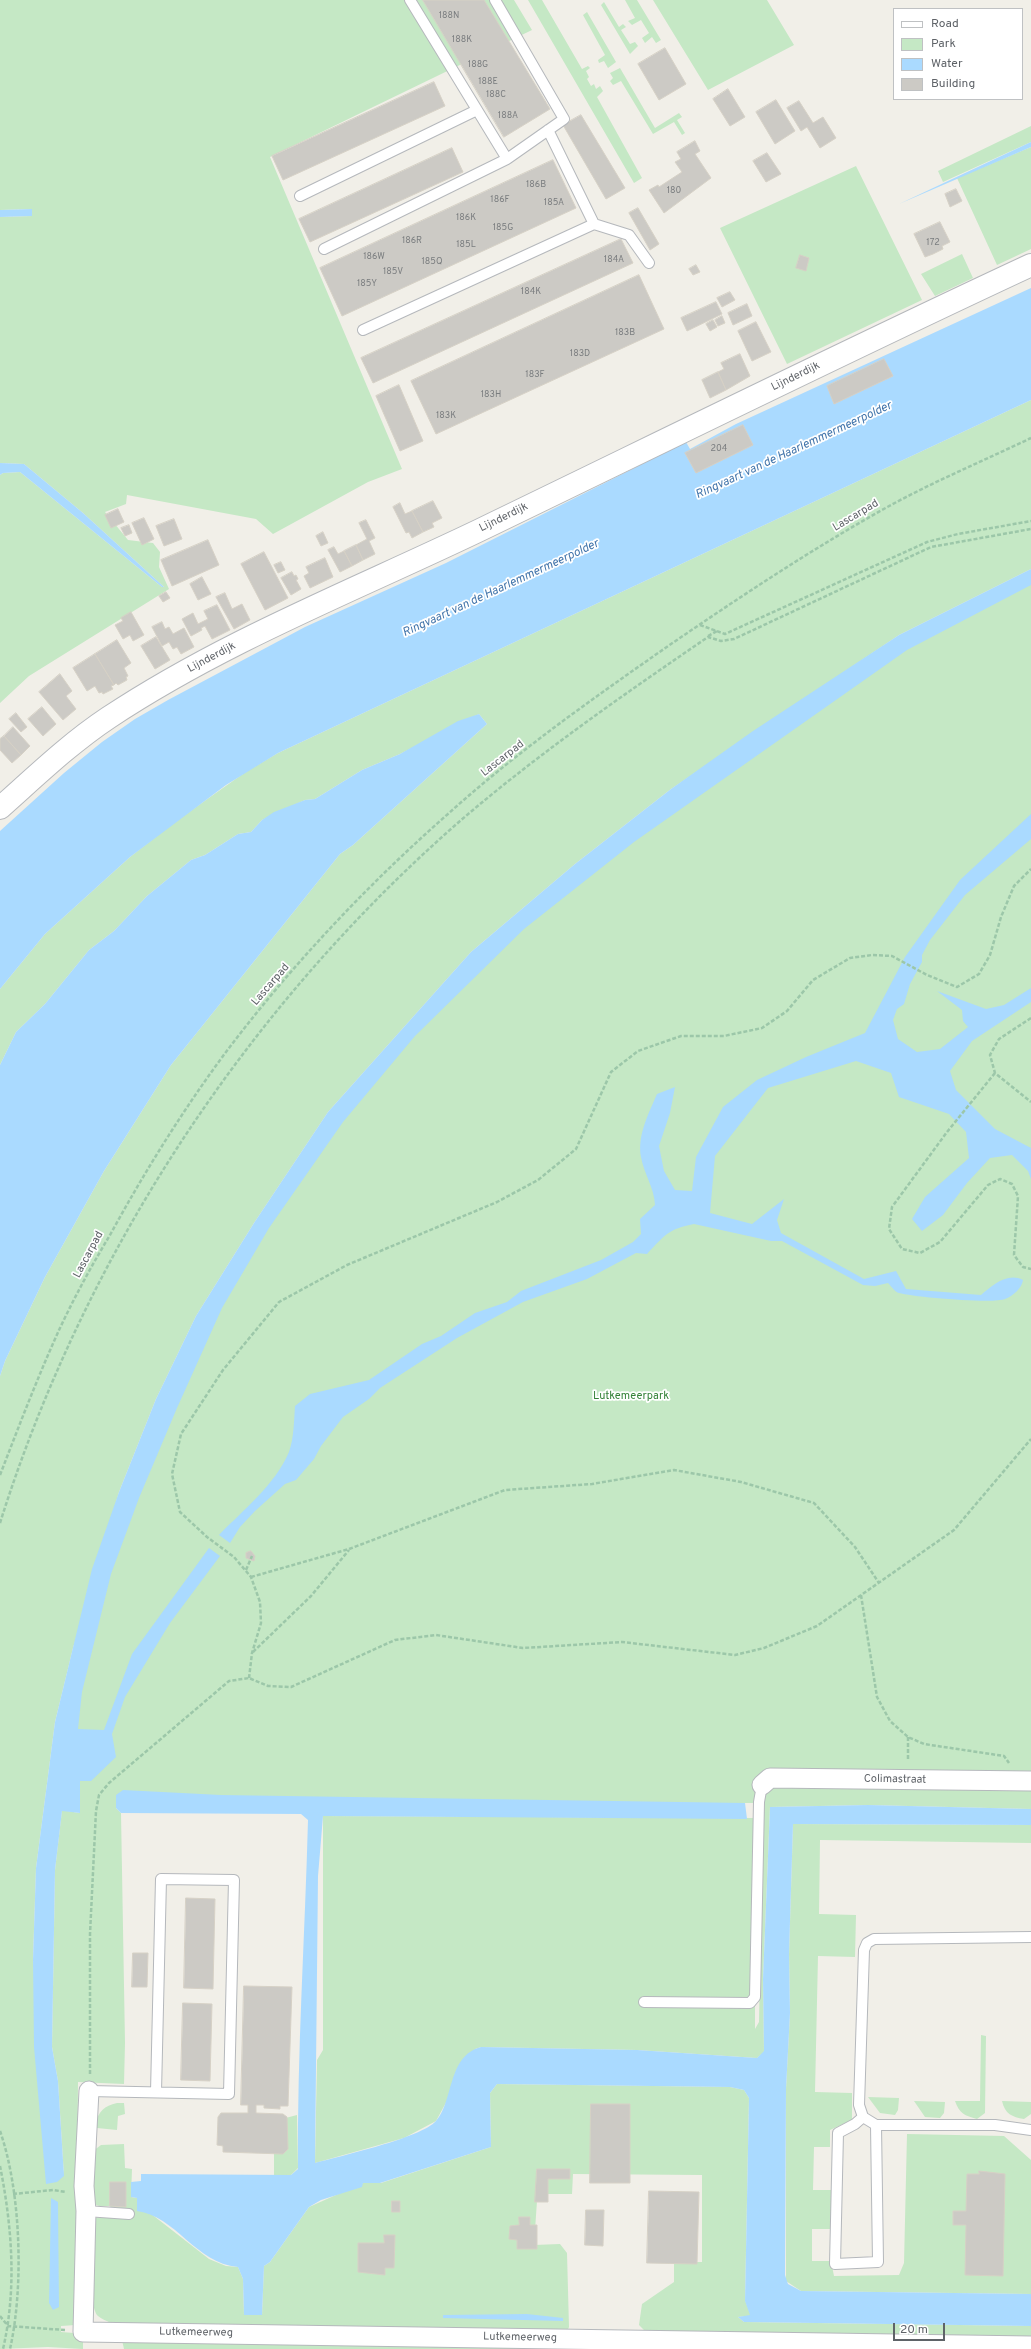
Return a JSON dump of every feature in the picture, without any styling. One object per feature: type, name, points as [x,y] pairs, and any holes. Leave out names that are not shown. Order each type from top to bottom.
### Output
[{"type":"street","name":"Lijnderdijk","points":[[0,808],[55,758],[106,720],[150,692],[243,641],[433,552],[1031,265]]},
{"type":"street","name":"Colimastraat","points":[[762,1785],[770,1778],[1025,1781]]},
{"type":"street","points":[[83,2332],[86,2204],[84,2186],[89,2091]]},
{"type":"street","name":"Lutkemeerweg","points":[[83,2332],[1031,2346]]},
{"type":"lane","points":[[410,0],[507,159]]},
{"type":"lane","points":[[324,249],[507,159],[564,119],[495,0]]},
{"type":"lane","points":[[300,196],[477,110]]},
{"type":"lane","points":[[548,130],[594,224]]},
{"type":"lane","points":[[363,330],[594,224],[629,235],[649,263]]},
{"type":"lane","points":[[644,2002],[750,2003],[755,1997],[759,1802],[762,1785]]},
{"type":"lane","points":[[89,2091],[229,2094],[234,1880],[161,1879],[156,2092]]},
{"type":"lane","points":[[1031,1938],[874,1939],[867,1943],[864,1950],[859,2105],[863,2117],[876,2125],[995,2125],[1031,2130]]},
{"type":"lane","points":[[863,2117],[855,2124],[838,2132],[835,2264],[878,2262],[876,2125]]},
{"type":"lane","points":[[86,2204],[129,2214]]},
{"type":"path","name":"Lascarpad","points":[[0,1475],[28,1400],[61,1325],[142,1176],[192,1101],[256,1014],[320,940],[389,869],[451,811],[606,689],[699,625],[791,564],[884,509],[1031,438]]},
{"type":"path","points":[[699,625],[725,634],[927,542],[958,534],[1031,521]]},
{"type":"path","points":[[708,637],[721,641],[734,639],[931,547],[1031,529]]},
{"type":"path","points":[[0,1523],[42,1406],[110,1259],[154,1184],[203,1110],[267,1023],[330,949],[399,879],[460,821],[531,764],[615,701],[717,631]]},
{"type":"path","points":[[249,1678],[252,1653],[261,1623],[260,1602],[251,1577],[234,1557],[207,1537],[180,1512],[172,1474],[181,1434],[224,1370],[279,1302],[347,1265],[497,1202],[538,1180],[576,1149],[611,1072],[638,1051],[681,1036],[724,1036],[762,1028],[787,1011],[813,980],[850,958],[872,955],[892,956],[927,975],[957,988],[979,974],[990,955],[1001,917],[1014,886],[1031,869]]},
{"type":"path","points":[[1031,1018],[999,1038],[990,1055],[995,1073],[1031,1102]]},
{"type":"path","points":[[995,1073],[947,1132],[892,1207],[889,1229],[902,1249],[920,1253],[940,1242],[988,1185],[1000,1179],[1012,1184],[1018,1196],[1014,1255],[1023,1267],[1031,1269]]},
{"type":"path","points":[[89,2091],[90,1934],[96,1811],[99,1795],[109,1782],[229,1681],[249,1678],[268,1686],[291,1687],[395,1640],[436,1635],[523,1648],[622,1642],[735,1655],[764,1648],[817,1626],[954,1530],[1031,1439]]},
{"type":"path","points":[[251,1577],[349,1549],[436,1514],[505,1490],[592,1484],[674,1470],[741,1482],[814,1503],[855,1547],[879,1583]]},
{"type":"path","points":[[252,1653],[311,1596],[349,1549]]},
{"type":"path","points":[[246,1570],[252,1556]]},
{"type":"path","points":[[861,1595],[877,1697],[890,1721],[908,1737],[924,1744],[1004,1756],[1025,1781]]},
{"type":"path","points":[[908,1737],[909,1780]]},
{"type":"path","points":[[0,2131],[13,2194],[19,2252],[15,2327],[10,2349]]},
{"type":"path","points":[[0,2166],[12,2252],[8,2326],[3,2349]]},
{"type":"path","points":[[13,2194],[53,2190],[86,2204]]},
{"type":"path","points":[[0,2316],[8,2326],[83,2332]]},
{"type":"green space","points":[[0,0],[514,0],[532,30],[270,157],[402,469],[368,482],[273,534],[256,519],[127,495],[126,504],[105,512],[128,540],[153,543],[160,552],[159,567],[169,589],[29,676],[0,703],[0,475],[3,473],[20,472],[162,587],[164,587],[83,513],[24,464],[0,463],[0,217],[32,216],[31,209],[0,210]]},
{"type":"green space","points":[[528,0],[542,0],[582,69],[588,66],[590,68],[586,71],[589,77],[587,79],[591,86],[594,84],[596,89],[600,86],[603,91],[597,97],[642,178],[634,183]]},
{"type":"green space","points":[[625,0],[637,0],[661,40],[656,43],[652,37],[645,43],[642,38],[649,33],[641,20],[632,25],[628,21],[635,18]]},
{"type":"green space","points":[[653,0],[767,0],[794,45],[708,90]]},
{"type":"green space","points":[[604,2],[619,27],[623,24],[626,27],[621,30],[630,44],[635,42],[638,46],[630,54],[601,5]]},
{"type":"green space","points":[[587,12],[616,62],[608,68],[604,61],[599,63],[598,60],[605,55],[583,15]]},
{"type":"green space","points":[[620,68],[655,128],[679,113],[682,117],[677,120],[685,133],[682,135],[674,122],[653,134],[621,81],[613,85],[610,81],[613,78],[610,73]]},
{"type":"green space","points":[[1031,126],[1031,142],[943,182],[938,171]]},
{"type":"green space","points":[[1031,147],[1031,249],[997,265],[957,178]]},
{"type":"green space","points":[[856,166],[922,300],[787,364],[720,228]]},
{"type":"green space","points":[[962,254],[973,278],[935,296],[921,274]]},
{"type":"green space","name":"Lutkemeerpark","points":[[1031,400],[1031,569],[899,635],[671,789],[575,864],[471,952],[328,1112],[254,1223],[196,1316],[156,1399],[119,1492],[73,1648],[55,1722],[36,1868],[33,1959],[64,2176],[58,2081],[52,2047],[55,1870],[62,1810],[79,1813],[68,1709],[105,1564],[220,1293],[330,1128],[507,934],[841,686],[1031,579],[1031,1809],[868,1805],[770,1807],[763,1979],[764,2052],[757,2058],[637,2050],[481,2047],[475,2049],[436,2121],[404,2138],[315,2163],[317,2060],[323,2050],[323,1816],[755,1818],[755,2029],[759,2022],[763,1797],[767,1773],[756,1803],[311,1803],[116,1808],[121,1813],[125,2043],[124,2084],[78,2082],[76,2325],[61,2326],[61,2332],[74,2333],[83,2338],[83,2349],[48,2347],[0,2349],[0,1376],[5,1361],[45,1277],[104,1171],[171,1065],[340,854],[353,845],[487,724],[479,714],[400,754],[362,770],[315,799],[305,800],[262,820],[251,832],[238,834],[205,855],[191,860],[147,896],[114,931],[89,950],[45,1004],[16,1032],[0,1065],[0,989],[45,934],[130,857],[172,824],[247,771],[278,753]]},
{"type":"green space","points":[[793,1824],[1031,1825],[1031,1843],[820,1840],[819,1914],[856,1915],[855,1957],[818,1956],[815,2092],[852,2093],[852,2120],[830,2130],[830,2147],[814,2147],[813,2190],[832,2190],[831,2229],[812,2229],[812,2261],[831,2261],[834,2276],[899,2275],[904,2263],[907,2134],[1004,2136],[1031,2160],[1031,2294],[801,2291],[786,2281],[786,2089],[790,2013],[789,1954]]},
{"type":"green space","points":[[981,2035],[986,2036],[985,2113],[977,2119],[969,2117],[963,2113],[958,2108],[955,2101],[980,2101]]},
{"type":"green space","points":[[497,2084],[730,2087],[744,2090],[749,2098],[745,2300],[751,2316],[738,2317],[744,2322],[1031,2326],[1031,2341],[650,2336],[639,2325],[642,2304],[674,2282],[674,2262],[702,2262],[702,2175],[573,2174],[572,2194],[546,2194],[537,2201],[534,2245],[560,2244],[567,2253],[569,2327],[566,2334],[124,2327],[98,2316],[95,2309],[92,2285],[93,2220],[96,2218],[117,2215],[110,2206],[99,2206],[92,2203],[93,2151],[101,2145],[124,2144],[125,2168],[132,2169],[131,2197],[137,2198],[150,2213],[209,2259],[226,2266],[238,2267],[243,2279],[244,2315],[262,2315],[264,2266],[270,2262],[309,2207],[363,2183],[381,2183],[491,2147],[490,2093]]},
{"type":"green space","points":[[868,2097],[899,2098],[898,2110],[895,2115],[880,2113]]},
{"type":"green space","points":[[914,2101],[945,2102],[944,2113],[940,2118],[925,2117]]},
{"type":"green space","points":[[1002,2101],[1031,2102],[1031,2114],[1024,2119],[1013,2116],[1007,2112]]},
{"type":"green space","points":[[117,2103],[124,2103],[125,2114],[118,2116],[117,2130],[97,2128],[95,2124],[100,2112]]},
{"type":"green space","points":[[297,2115],[298,2168],[291,2175],[274,2175],[274,2121]]},
{"type":"green space","points":[[122,2340],[800,2349],[124,2349]]},
{"type":"water","points":[[1031,142],[1031,147],[899,204]]},
{"type":"water","points":[[32,209],[32,216],[0,217],[0,210]]},
{"type":"water","name":"Ringvaart van de Haarlemmermeerpolder","points":[[1031,288],[1031,400],[278,753],[226,785],[130,857],[45,934],[0,989],[0,831],[64,773],[102,742],[135,719],[305,627],[446,563],[686,442],[690,449],[736,424]]},
{"type":"water","points":[[0,463],[24,464],[83,513],[164,587],[162,587],[20,472],[3,473],[0,475]]},
{"type":"water","points":[[1031,569],[1031,585],[907,650],[634,842],[524,929],[415,1036],[343,1122],[269,1228],[222,1308],[177,1408],[139,1498],[111,1574],[82,1692],[78,1729],[104,1730],[132,1654],[209,1548],[220,1556],[170,1623],[125,1697],[112,1734],[116,1757],[91,1781],[80,1781],[80,1813],[62,1811],[55,1870],[52,2047],[58,2081],[64,2176],[57,2182],[46,2184],[34,2047],[33,1959],[36,1868],[55,1722],[92,1569],[119,1492],[156,1399],[196,1316],[254,1223],[328,1112],[471,952],[575,864],[671,789],[753,731],[899,635]]},
{"type":"water","points":[[479,714],[487,724],[353,845],[340,854],[171,1065],[104,1171],[45,1277],[5,1361],[0,1376],[0,1065],[16,1032],[45,1004],[89,950],[114,931],[147,896],[191,860],[205,855],[238,834],[251,832],[262,820],[274,812],[305,800],[315,799],[362,770],[400,754],[458,721]]},
{"type":"water","points":[[1031,814],[1031,839],[965,895],[930,940],[922,955],[922,962],[910,984],[904,1004],[897,1009],[893,1020],[898,1039],[917,1052],[940,1049],[968,1027],[963,1021],[962,1010],[937,991],[986,1009],[1004,1005],[1031,988],[1031,1002],[972,1041],[950,1071],[956,1090],[995,1129],[1031,1148],[1031,1179],[1028,1171],[1012,1155],[990,1158],[967,1183],[943,1215],[922,1231],[912,1219],[925,1197],[969,1158],[966,1132],[949,1114],[899,1097],[891,1073],[856,1061],[768,1088],[715,1156],[710,1213],[752,1224],[784,1199],[777,1220],[781,1233],[864,1279],[896,1271],[906,1289],[981,1295],[1000,1281],[1011,1278],[1023,1280],[1021,1286],[1014,1294],[1005,1299],[985,1301],[907,1295],[899,1293],[888,1283],[875,1286],[863,1285],[782,1241],[771,1241],[694,1224],[678,1228],[658,1242],[647,1254],[636,1253],[587,1279],[523,1302],[457,1338],[380,1388],[369,1399],[343,1417],[321,1446],[314,1459],[296,1480],[285,1484],[255,1511],[240,1527],[230,1543],[219,1535],[258,1496],[276,1475],[289,1452],[294,1429],[295,1406],[310,1394],[369,1380],[422,1344],[441,1336],[475,1313],[507,1302],[521,1291],[601,1260],[633,1242],[641,1234],[640,1219],[655,1205],[653,1192],[641,1157],[640,1149],[642,1132],[647,1116],[657,1094],[675,1087],[670,1113],[659,1146],[664,1171],[675,1190],[692,1191],[696,1157],[723,1107],[757,1080],[806,1057],[865,1033],[905,957],[960,880]]},
{"type":"water","points":[[123,1790],[221,1795],[745,1803],[747,1819],[323,1816],[318,1876],[315,2163],[398,2140],[428,2127],[436,2121],[442,2112],[452,2080],[462,2060],[470,2052],[481,2047],[637,2050],[757,2058],[764,2051],[763,1979],[770,1807],[868,1805],[1031,1809],[1031,1825],[793,1824],[789,1954],[790,2013],[786,2089],[785,2275],[788,2284],[801,2291],[1031,2294],[1031,2326],[744,2322],[738,2317],[750,2315],[745,2301],[749,2098],[744,2090],[730,2087],[497,2084],[490,2093],[491,2147],[380,2183],[363,2183],[362,2187],[321,2200],[309,2207],[270,2262],[264,2266],[262,2315],[244,2315],[243,2279],[238,2267],[223,2264],[210,2257],[197,2249],[163,2221],[151,2215],[137,2211],[137,2198],[131,2197],[131,2182],[141,2181],[141,2174],[291,2175],[298,2169],[300,2038],[308,1820],[301,1814],[121,1813],[116,1808],[116,1795]]},
{"type":"water","points":[[51,2198],[58,2202],[59,2307],[53,2310],[49,2303]]},
{"type":"water","points":[[527,2314],[563,2318],[563,2321],[443,2318],[443,2315]]},
{"type":"building","points":[[423,0],[484,0],[550,109],[504,137]]},
{"type":"building","points":[[665,48],[686,84],[659,100],[638,64]]},
{"type":"building","points":[[434,82],[445,106],[283,180],[272,156]]},
{"type":"building","points":[[728,89],[745,117],[730,126],[713,99]]},
{"type":"building","points":[[776,100],[795,131],[775,144],[756,112]]},
{"type":"building","points":[[799,101],[813,123],[823,117],[836,138],[820,148],[807,127],[801,131],[787,108]]},
{"type":"building","points":[[581,115],[625,188],[606,199],[563,125]]},
{"type":"building","points":[[695,141],[700,151],[695,154],[711,178],[664,213],[649,190],[658,185],[659,187],[682,172],[675,162],[681,159],[677,152]]},
{"type":"building","points":[[452,148],[463,172],[310,242],[299,219]]},
{"type":"building","points":[[767,153],[781,174],[766,182],[753,161]]},
{"type":"building","points":[[553,160],[576,208],[342,316],[320,268]]},
{"type":"building","points":[[956,189],[962,201],[950,207],[945,194]]},
{"type":"building","points":[[638,208],[659,244],[650,250],[629,213]]},
{"type":"building","points":[[940,222],[950,242],[942,246],[943,249],[925,257],[914,234]]},
{"type":"building","points":[[621,239],[633,263],[373,383],[361,358]]},
{"type":"building","points":[[800,255],[809,258],[806,271],[796,268]]},
{"type":"building","points":[[696,265],[700,272],[693,275],[689,269]]},
{"type":"building","points":[[639,275],[664,329],[436,434],[411,381]]},
{"type":"building","points":[[730,292],[735,300],[722,307],[717,298]]},
{"type":"building","points":[[716,302],[722,314],[687,331],[681,318]]},
{"type":"building","points":[[747,304],[752,316],[733,325],[728,313]]},
{"type":"building","points":[[722,316],[725,323],[718,326],[715,320]]},
{"type":"building","points":[[713,320],[717,327],[710,331],[706,324]]},
{"type":"building","points":[[756,322],[771,352],[752,361],[738,331]]},
{"type":"building","points":[[740,354],[750,376],[726,390],[718,372],[724,369],[721,363]]},
{"type":"building","points":[[884,359],[893,376],[834,404],[827,386]]},
{"type":"building","points":[[718,372],[726,390],[710,398],[702,380]]},
{"type":"building","points":[[399,385],[423,441],[400,451],[376,396]]},
{"type":"building","points":[[743,425],[753,445],[696,473],[685,453]]},
{"type":"building","points":[[433,501],[442,518],[432,523],[434,527],[423,532],[412,511]]},
{"type":"building","points":[[400,503],[405,514],[412,511],[423,532],[412,538],[409,532],[406,533],[393,507]]},
{"type":"building","points":[[118,509],[124,522],[111,528],[105,515]]},
{"type":"building","points":[[144,518],[154,539],[142,545],[132,523]]},
{"type":"building","points":[[174,519],[182,539],[164,546],[156,526]]},
{"type":"building","points":[[366,520],[375,538],[369,541],[375,554],[363,560],[356,545],[367,539],[359,523]]},
{"type":"building","points":[[129,525],[132,533],[125,536],[121,528]]},
{"type":"building","points":[[323,532],[328,543],[321,546],[316,536]]},
{"type":"building","points":[[208,540],[219,565],[172,586],[161,560]]},
{"type":"building","points":[[356,545],[363,560],[352,566],[344,551]]},
{"type":"building","points":[[334,547],[338,554],[344,551],[352,566],[340,572],[328,550]]},
{"type":"building","points":[[264,552],[288,598],[265,610],[241,564]]},
{"type":"building","points":[[325,558],[333,577],[310,588],[304,576],[309,573],[306,567]]},
{"type":"building","points":[[281,562],[285,570],[278,573],[274,565]]},
{"type":"building","points":[[292,572],[294,576],[296,575],[298,579],[296,580],[301,589],[291,595],[281,578]]},
{"type":"building","points":[[202,577],[211,594],[198,600],[190,584]]},
{"type":"building","points":[[166,592],[170,598],[163,602],[159,596]]},
{"type":"building","points":[[225,593],[232,609],[242,604],[250,620],[234,629],[216,597]]},
{"type":"building","points":[[217,605],[230,630],[212,639],[205,626],[201,628],[202,630],[191,636],[182,619],[193,613],[198,624],[208,619],[204,611]]},
{"type":"building","points":[[131,612],[144,635],[133,641],[130,635],[123,639],[115,625],[123,621],[121,618]]},
{"type":"building","points":[[162,622],[165,629],[169,627],[173,634],[184,628],[194,647],[181,654],[177,647],[173,649],[169,642],[162,646],[152,627]]},
{"type":"building","points":[[156,637],[170,660],[155,669],[141,646]]},
{"type":"building","points":[[117,640],[131,663],[124,668],[128,676],[126,677],[127,680],[118,685],[116,683],[114,685],[95,654]]},
{"type":"building","points":[[95,654],[114,685],[111,686],[113,689],[103,694],[102,692],[99,693],[95,686],[87,691],[73,668]]},
{"type":"building","points":[[60,674],[72,691],[66,696],[76,709],[63,720],[39,692]]},
{"type":"building","points":[[42,707],[56,724],[43,736],[28,719]]},
{"type":"building","points":[[16,713],[27,727],[21,732],[9,719]]},
{"type":"building","points":[[13,727],[30,746],[21,755],[4,736]]},
{"type":"building","points":[[4,736],[21,755],[12,763],[0,750],[0,739]]},
{"type":"building","points":[[251,1551],[255,1556],[254,1561],[246,1558],[246,1553]]},
{"type":"building","points":[[186,1898],[215,1899],[213,1989],[184,1988]]},
{"type":"building","points":[[133,1953],[148,1953],[147,1987],[132,1987]]},
{"type":"building","points":[[244,1986],[292,1987],[288,2106],[280,2106],[280,2109],[264,2108],[264,2105],[256,2105],[256,2113],[283,2114],[287,2117],[288,2149],[283,2154],[223,2152],[223,2146],[217,2145],[218,2117],[221,2113],[248,2113],[248,2105],[241,2105]]},
{"type":"building","points":[[183,2003],[212,2004],[210,2081],[181,2080]]},
{"type":"building","points":[[591,2104],[630,2104],[630,2183],[590,2183]]},
{"type":"building","points":[[537,2169],[570,2169],[570,2179],[548,2179],[548,2202],[535,2202]]},
{"type":"building","points":[[979,2171],[1005,2174],[1003,2276],[965,2275],[966,2225],[953,2225],[953,2211],[966,2211],[967,2174],[979,2174]]},
{"type":"building","points":[[110,2182],[126,2182],[126,2207],[110,2206]]},
{"type":"building","points":[[649,2191],[699,2192],[697,2264],[647,2263]]},
{"type":"building","points":[[392,2201],[400,2201],[400,2212],[392,2212]]},
{"type":"building","points":[[586,2210],[604,2210],[603,2246],[585,2245]]},
{"type":"building","points":[[519,2217],[530,2217],[530,2225],[537,2225],[537,2249],[517,2249],[517,2240],[509,2239],[510,2226],[519,2225]]},
{"type":"building","points":[[384,2235],[395,2235],[394,2268],[385,2268],[385,2275],[358,2272],[358,2243],[384,2243]]}]
